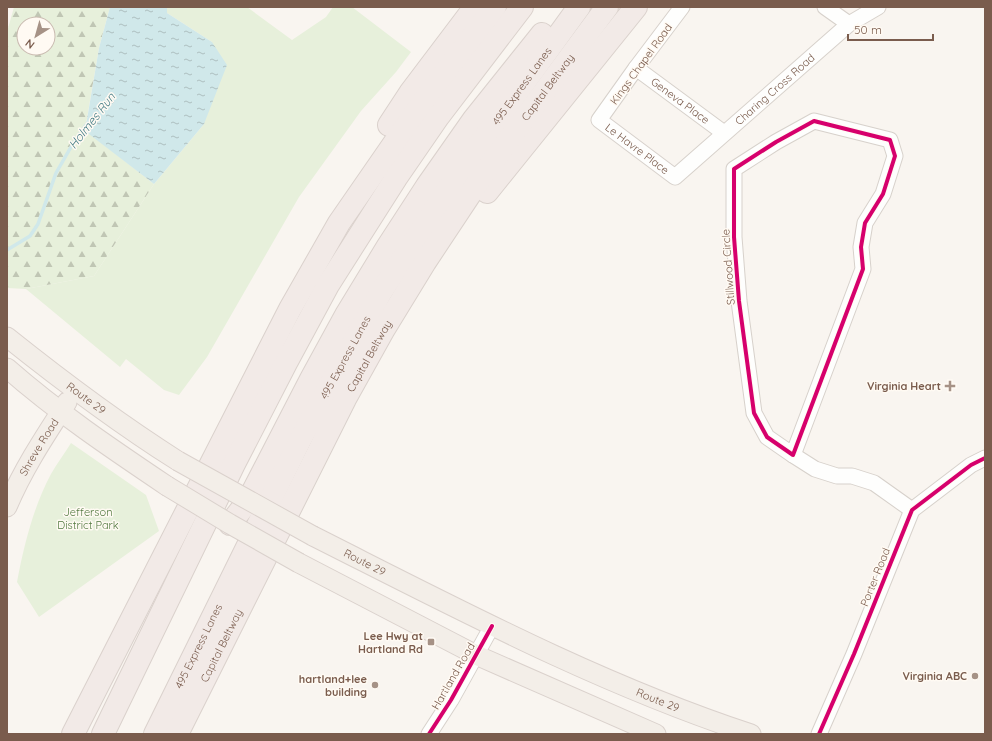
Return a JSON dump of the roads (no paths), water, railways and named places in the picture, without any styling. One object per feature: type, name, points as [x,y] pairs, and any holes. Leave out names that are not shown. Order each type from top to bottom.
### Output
[{"type":"highway","points":[[73,734],[290,309],[322,240],[360,170],[410,93],[475,7]]},
{"type":"highway","points":[[290,309],[340,224],[382,161],[422,103],[495,7]]},
{"type":"highway","points":[[103,734],[234,464],[328,285],[365,224],[438,117],[522,7]]},
{"type":"highway","points":[[263,460],[320,336],[389,220],[534,7]]},
{"type":"highway","points":[[230,524],[263,460],[346,315],[418,199],[474,118],[565,7]]},
{"type":"highway","name":"495 Express Lanes","points":[[155,734],[300,440],[381,292],[458,174],[579,7]]},
{"type":"highway","name":"Capital Beltway","points":[[177,734],[345,399],[384,329],[425,262],[484,173],[607,7]]},
{"type":"highway","points":[[425,262],[478,204],[636,7]]},
{"type":"main road","name":"Route 29","points":[[7,337],[74,390],[130,430],[178,461],[313,536],[492,626],[601,676],[704,718],[751,734]]},
{"type":"main road","points":[[7,368],[60,412],[167,486],[299,563],[476,655],[656,734]]},
{"type":"main road","name":"Shreve Road","points":[[7,507],[17,484],[74,390]]},
{"type":"street","name":"Kings Chapel Road","points":[[599,120],[682,7]]},
{"type":"street","points":[[825,7],[849,24]]},
{"type":"street","name":"Charing Cross Road","points":[[675,177],[849,24],[878,7]]},
{"type":"street","name":"Geneva Place","points":[[636,68],[724,133]]},
{"type":"street","name":"Le Havre Place","points":[[599,120],[675,177]]},
{"type":"street","name":"Stillwood Circle","points":[[793,455],[863,269],[861,247],[865,223],[883,194],[896,156],[890,140],[814,121],[776,142],[734,169],[734,237],[739,301],[754,413],[767,437],[793,455],[815,469],[837,476],[852,476],[874,482],[912,510]]},
{"type":"street","points":[[912,510],[972,465],[985,458]]},
{"type":"street","name":"Porter Road","points":[[819,734],[854,654],[912,510]]},
{"type":"street","name":"Hartland Road","points":[[429,734],[451,700],[492,626]]},
{"type":"water","points":[[110,7],[167,7],[167,13],[212,42],[227,65],[204,124],[154,184],[85,131],[99,48]]},
{"type":"waterway","name":"Holmes Run","points":[[7,250],[30,236],[38,224],[56,173],[75,140],[89,121]]},
{"type":"place","name":"Virginia Heart","points":[[950,386]]},
{"type":"place","name":"Lee Hwy at Hartland Rd","points":[[431,642]]},
{"type":"place","name":"Virginia ABC","points":[[975,676]]},
{"type":"place","name":"hartland+lee building","points":[[375,685]]},
{"type":"park label","name":"Jefferson District Park","points":[[88,518]]}]
